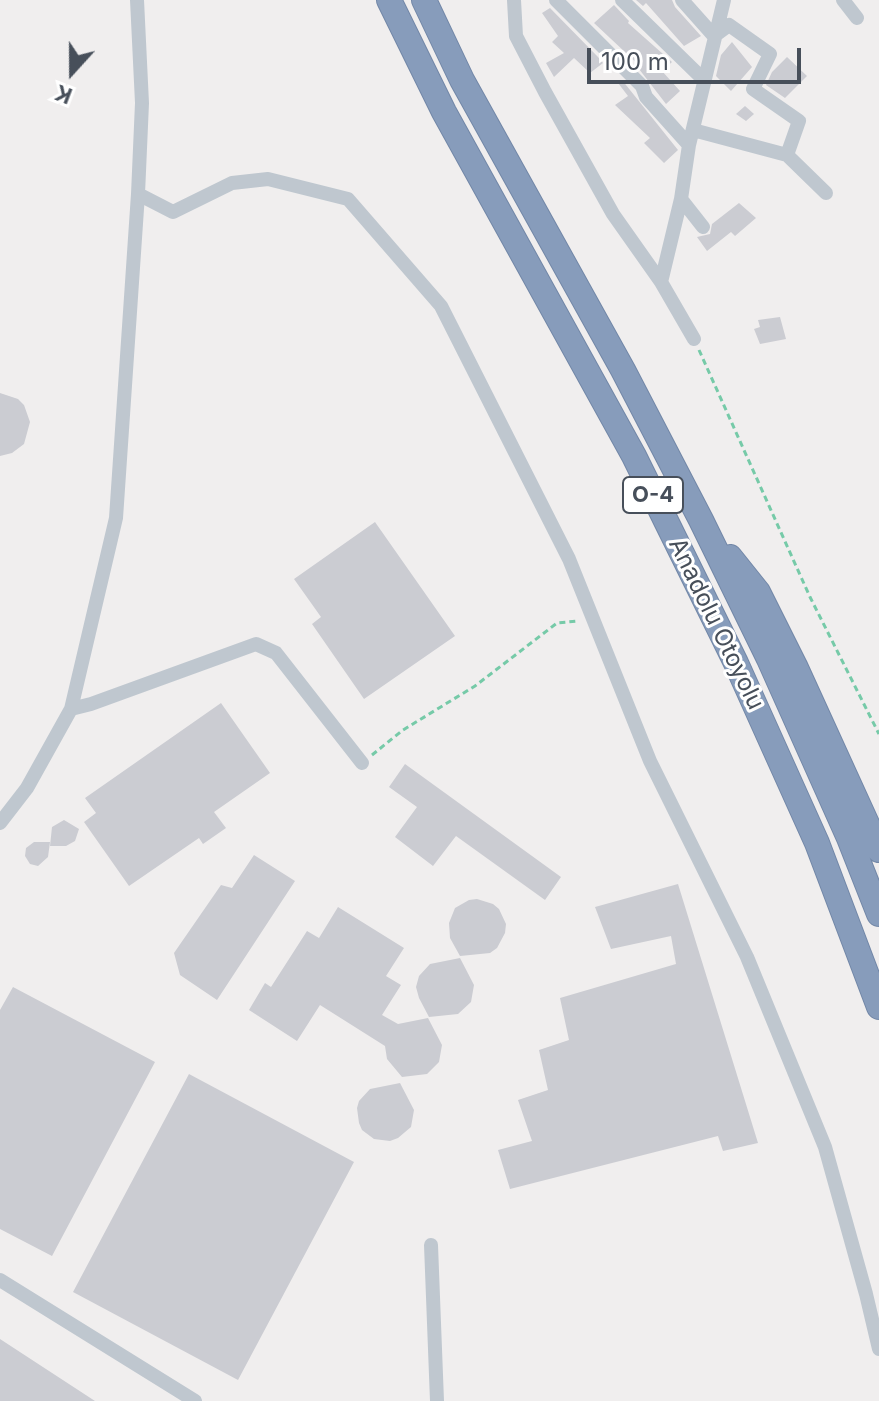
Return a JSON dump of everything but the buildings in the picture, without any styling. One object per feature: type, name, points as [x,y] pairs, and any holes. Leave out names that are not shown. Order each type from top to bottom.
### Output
[{"type":"highway","name":"Anadolu Otoyolu","points":[[389,0],[444,112],[634,456],[736,663],[817,843],[879,1007]]},
{"type":"highway","name":"Anadolu Otoyolu","points":[[424,0],[469,93],[623,370],[701,520],[769,659],[849,838],[879,914]]},
{"type":"highway","points":[[701,520],[758,592],[879,850]]},
{"type":"street","points":[[0,823],[27,788],[71,709],[116,518],[142,103],[137,0]]},
{"type":"street","points":[[514,0],[516,36],[545,92],[613,214],[661,282],[694,339]]},
{"type":"street","points":[[556,0],[642,86],[646,97],[691,138],[787,155],[826,193]]},
{"type":"street","points":[[623,0],[704,80]]},
{"type":"street","points":[[682,0],[714,36]]},
{"type":"street","points":[[661,282],[724,0]]},
{"type":"street","points":[[843,0],[857,18]]},
{"type":"street","points":[[714,36],[729,25],[770,54],[753,89],[799,121],[787,155]]},
{"type":"street","points":[[138,194],[173,212],[232,183],[268,179],[348,199],[441,306],[569,559],[650,761],[747,957],[825,1147],[879,1349]]},
{"type":"street","points":[[681,199],[703,227]]},
{"type":"street","points":[[71,709],[256,644],[276,653],[362,763]]},
{"type":"street","points":[[431,1245],[437,1401]]},
{"type":"street","points":[[0,1280],[195,1401]]},
{"type":"path","points":[[694,339],[810,597],[879,734]]},
{"type":"path","points":[[362,763],[403,730],[475,686],[557,623],[593,620]]}]
